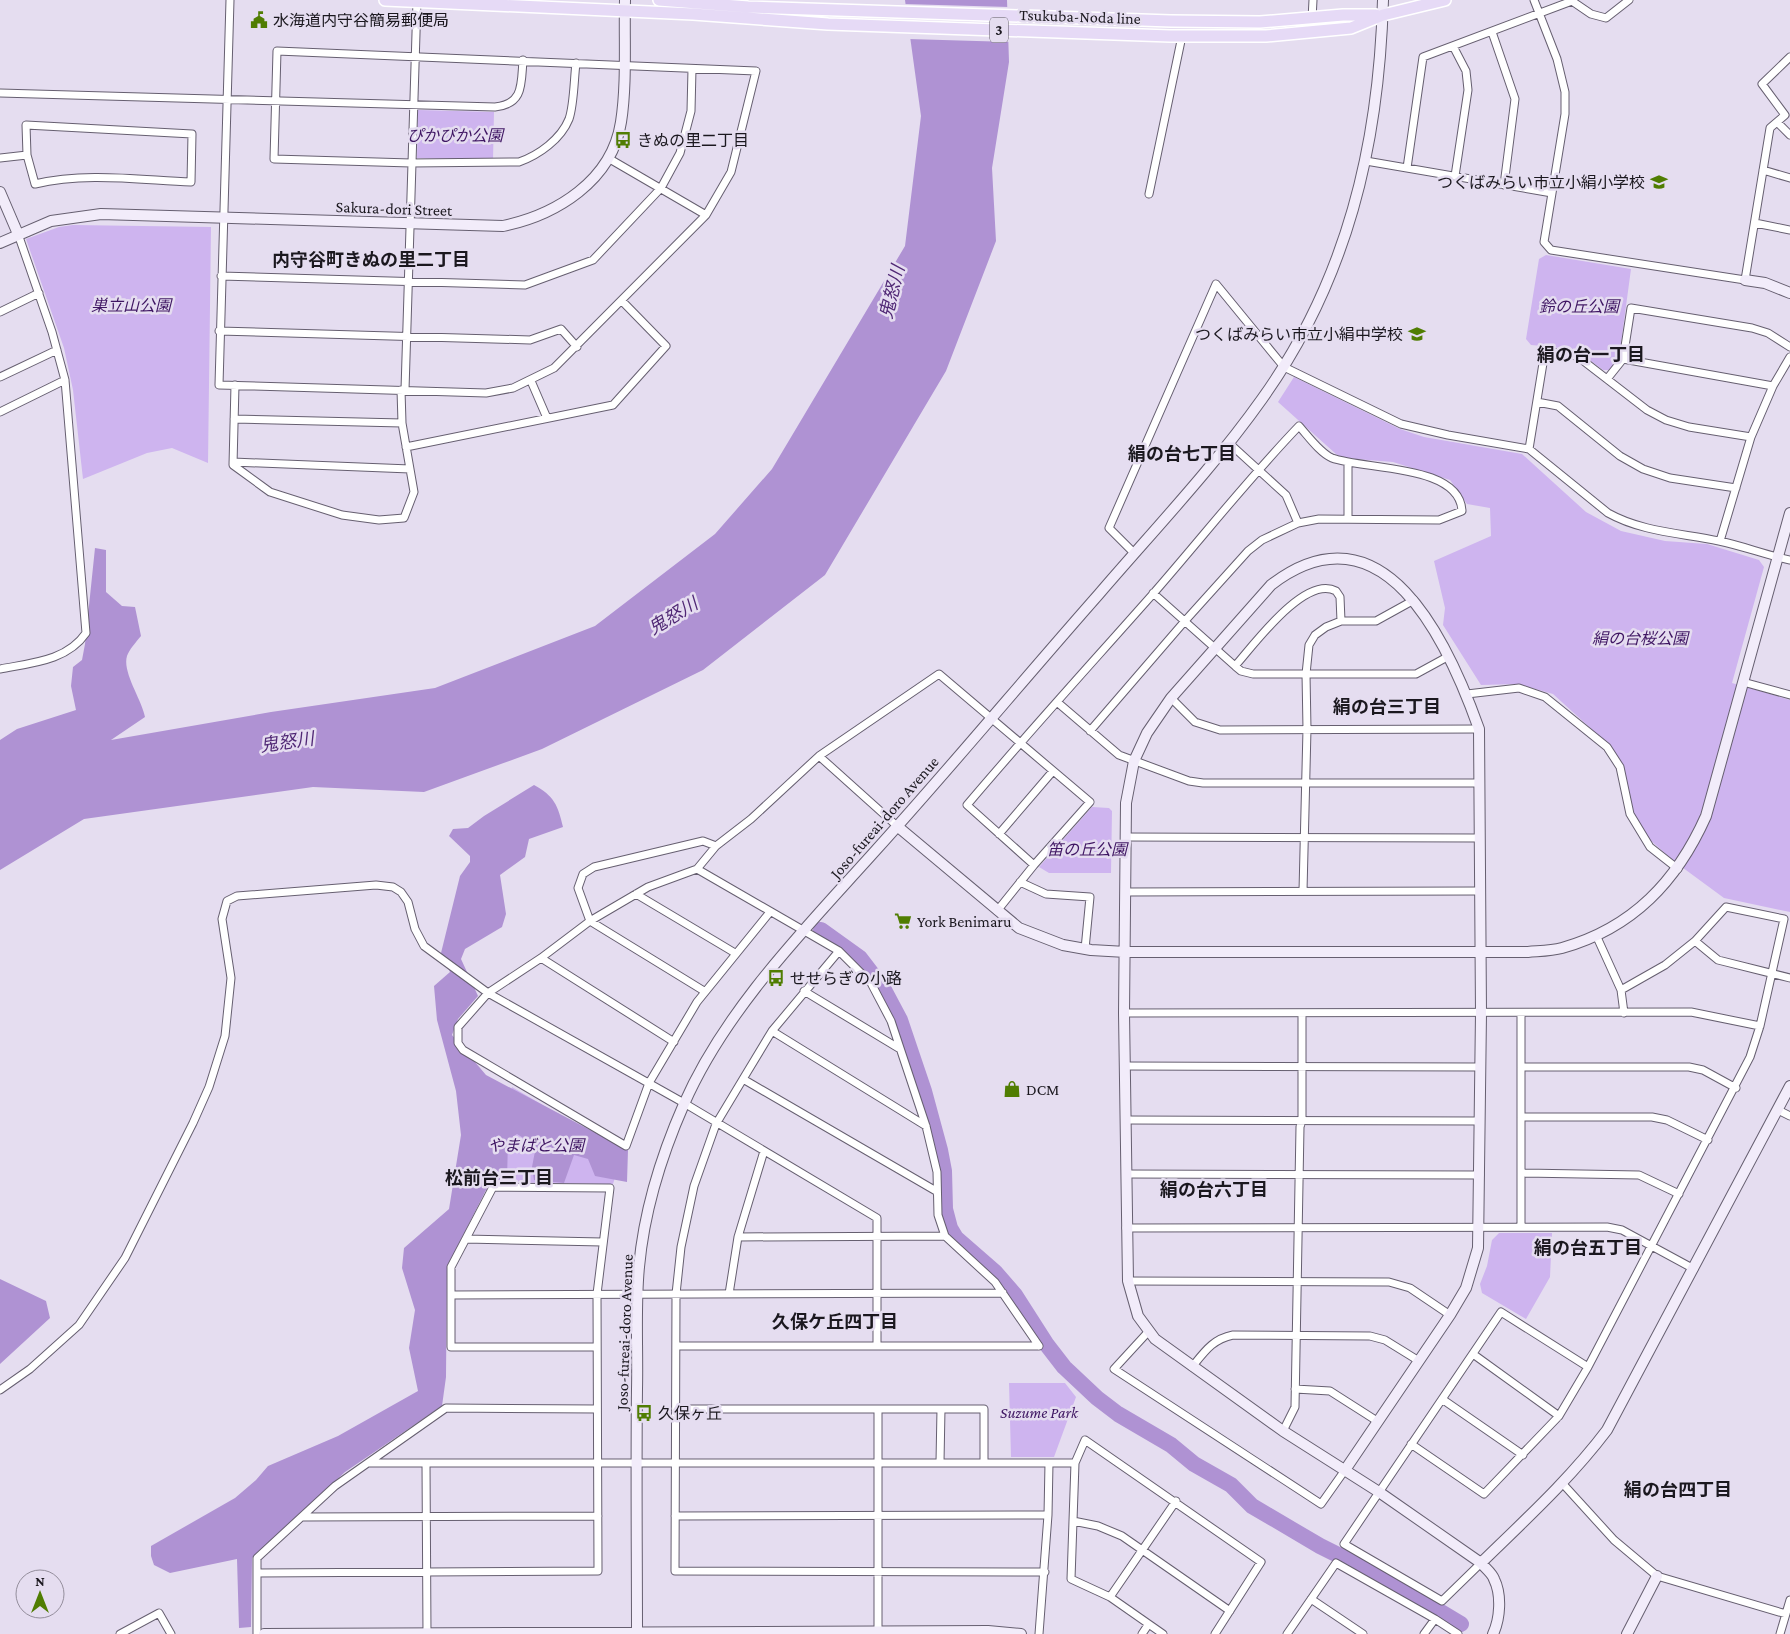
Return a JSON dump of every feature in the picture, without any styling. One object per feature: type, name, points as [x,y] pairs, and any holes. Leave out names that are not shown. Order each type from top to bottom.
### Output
[{"type":"main road","name":"3","points":[[385,0],[625,6]]},
{"type":"main road","name":"Tsukuba-Noda line","points":[[659,0],[748,7],[1171,21],[1260,22],[1352,15],[1383,15]]},
{"type":"main road","name":"Tsukuba-Noda line","points":[[625,6],[828,24],[1170,36],[1266,36],[1308,34],[1351,28],[1383,15],[1445,0]]},
{"type":"street","points":[[230,0],[219,384],[486,393],[513,388],[531,381],[554,368],[577,347],[706,215],[731,172],[756,71],[276,51],[274,159],[411,163],[519,162],[534,157],[558,136],[569,118],[576,64]]},
{"type":"street","points":[[1312,0],[1312,19]]},
{"type":"street","name":"Joso-fureai-doro Avenue","points":[[637,1632],[636,1462],[639,1263],[651,1199],[664,1156],[684,1103],[730,1022],[803,931],[897,826],[1229,443],[1284,367],[1330,276],[1355,205],[1376,110],[1383,0]]},
{"type":"street","points":[[1534,0],[1557,59],[1565,92],[1566,114],[1544,242],[1551,250],[1765,283],[1790,293]]},
{"type":"street","points":[[1406,168],[1423,57],[1572,1],[1591,14],[1606,18],[1629,0]]},
{"type":"street","points":[[235,385],[233,465],[270,492],[342,515],[379,520],[404,518],[414,492],[402,424],[407,335],[417,1]]},
{"type":"street","name":"Sakura-dori Street","points":[[0,243],[51,221],[85,215],[503,226],[528,220],[562,205],[580,191],[608,158],[621,122],[625,6]]},
{"type":"street","points":[[1492,32],[1516,99],[1504,184]]},
{"type":"street","points":[[1149,194],[1182,36]]},
{"type":"street","points":[[1453,46],[1466,71],[1468,90],[1455,176]]},
{"type":"street","points":[[1745,280],[1770,128],[1785,115],[1762,84],[1790,57]]},
{"type":"street","points":[[0,93],[414,107],[507,106],[516,100],[520,87],[523,60]]},
{"type":"street","points":[[221,276],[525,285],[593,260],[661,188],[680,153],[692,111],[692,69]]},
{"type":"street","points":[[1777,122],[1790,135]]},
{"type":"street","points":[[26,125],[192,134],[191,182],[58,178],[34,184],[26,155],[26,125]]},
{"type":"street","points":[[0,158],[26,155]]},
{"type":"street","points":[[608,158],[706,215]]},
{"type":"street","points":[[1366,161],[1552,193]]},
{"type":"street","points":[[1763,170],[1790,178]]},
{"type":"street","points":[[0,192],[18,234],[39,293],[65,380],[86,633],[75,646],[59,656],[0,669]]},
{"type":"street","points":[[1754,223],[1790,230]]},
{"type":"street","points":[[1134,553],[1109,528],[1216,284],[1284,367],[1402,424],[1448,435],[1529,449],[1608,513],[1623,521],[1641,527],[1720,541],[1790,560]]},
{"type":"street","points":[[0,312],[39,293]]},
{"type":"street","points":[[406,446],[613,405],[666,346],[622,301]]},
{"type":"street","points":[[1607,378],[1623,359],[1631,308],[1752,328],[1768,334],[1790,347]]},
{"type":"street","points":[[220,331],[530,340],[561,329],[577,347]]},
{"type":"street","points":[[0,377],[57,350]]},
{"type":"street","points":[[1529,449],[1545,351],[1577,356],[1647,410],[1666,420],[1689,427],[1751,437]]},
{"type":"street","points":[[1720,541],[1751,437],[1773,386],[1790,357]]},
{"type":"street","points":[[1623,359],[1773,386]]},
{"type":"street","points":[[0,412],[65,380]]},
{"type":"street","points":[[531,381],[547,418]]},
{"type":"street","points":[[1536,402],[1558,406],[1620,456],[1644,469],[1670,478],[1736,488]]},
{"type":"street","points":[[234,419],[402,424]]},
{"type":"street","points":[[1034,865],[967,805],[1020,742],[1153,593],[1259,468],[1299,426],[1329,456],[1348,463],[1373,464],[1432,478],[1448,486],[1461,504],[1462,512],[1438,520],[1319,519],[1298,522],[1262,540],[1248,551],[1184,622],[1090,731]]},
{"type":"street","points":[[1229,443],[1259,468],[1286,495],[1298,522]]},
{"type":"street","points":[[233,462],[410,468]]},
{"type":"street","points":[[1348,463],[1348,519]]},
{"type":"street","points":[[819,756],[897,826],[1019,928],[1037,936],[1085,949],[1126,952],[1528,952],[1561,948],[1596,935],[1624,920],[1654,896],[1678,868],[1694,843],[1706,816],[1790,513]]},
{"type":"street","points":[[1148,1332],[1114,1369],[1321,1504],[1345,1470],[1450,1315],[1466,1288],[1473,1267],[1480,1228],[1479,729],[1467,694],[1448,656],[1414,600],[1386,574],[1368,565],[1348,560],[1328,559],[1306,564],[1287,573],[1271,585],[1171,698],[1147,733],[1134,761],[1126,803],[1124,1013],[1128,1281],[1138,1316],[1148,1332],[1192,1367],[1283,1431],[1345,1470],[1379,1492],[1481,1563],[1494,1578],[1498,1592],[1499,1613],[1493,1634]]},
{"type":"street","points":[[1235,666],[1285,610],[1310,594],[1327,588],[1336,590],[1340,597],[1341,621]]},
{"type":"street","points":[[1153,593],[1241,671],[1253,674],[1416,674],[1448,656]]},
{"type":"street","points":[[1303,890],[1307,729],[1306,674],[1309,645],[1315,635],[1326,627],[1341,621],[1376,621],[1414,600]]},
{"type":"street","points":[[770,912],[704,991],[648,1083],[626,1146],[463,1050],[458,1044],[458,1027],[488,993],[541,958],[590,921],[636,894],[697,869],[716,846],[751,819],[819,756],[939,674],[1090,802],[1034,865],[997,911]]},
{"type":"street","points":[[1743,682],[1790,695]]},
{"type":"street","points":[[1467,694],[1519,688],[1545,697],[1607,747],[1620,767],[1630,814],[1650,847],[1678,868]]},
{"type":"street","points":[[1171,698],[1195,722],[1207,728],[1220,730],[1479,729]]},
{"type":"street","points":[[1057,702],[1119,755],[1189,781],[1204,783],[1479,783]]},
{"type":"street","points":[[999,834],[1053,771]]},
{"type":"street","points":[[1126,837],[1480,838]]},
{"type":"street","points":[[704,991],[590,921],[578,888],[583,874],[594,867],[702,841],[716,846]]},
{"type":"street","points":[[676,1346],[1040,1346],[995,1282],[945,1236],[938,1215],[937,1172],[926,1126],[891,1021],[871,983],[839,951],[697,869]]},
{"type":"street","points":[[1020,882],[1046,894],[1090,897],[1085,949]]},
{"type":"street","points":[[0,1390],[30,1369],[79,1325],[125,1258],[193,1123],[217,1065],[225,1036],[231,978],[222,919],[229,899],[237,896],[376,885],[393,887],[401,892],[408,902],[415,929],[424,946],[488,993],[684,1103],[716,1124],[877,1218],[877,1346]]},
{"type":"street","points":[[1126,892],[1480,891]]},
{"type":"street","points":[[636,894],[735,953]]},
{"type":"street","points":[[1411,1444],[1484,1494],[1559,1416],[1588,1367],[1736,1088],[1750,1057],[1760,1026],[1784,919],[1726,907],[1695,941],[1665,965],[1621,990]]},
{"type":"street","points":[[1596,935],[1621,990],[1624,1012]]},
{"type":"street","points":[[1695,941],[1718,960],[1790,978]]},
{"type":"street","points":[[839,951],[772,1031],[716,1124],[694,1186],[680,1247],[676,1294],[675,1571],[1045,1572]]},
{"type":"street","points":[[541,958],[674,1042]]},
{"type":"street","points":[[804,991],[900,1049]]},
{"type":"street","points":[[1124,1013],[1691,1012],[1760,1026]]},
{"type":"street","points":[[1283,1431],[1295,1407],[1298,1235],[1300,1228],[1300,1127],[1302,1120],[1302,1013]]},
{"type":"street","points":[[1521,1013],[1521,1228]]},
{"type":"street","points":[[772,1031],[926,1126]]},
{"type":"street","points":[[1126,1066],[1480,1067]]},
{"type":"street","points":[[1521,1067],[1689,1067],[1703,1070],[1736,1088]]},
{"type":"street","points":[[743,1079],[936,1191]]},
{"type":"street","points":[[1588,1367],[1501,1312],[1344,1544],[1442,1601],[1562,1484],[1584,1460],[1607,1430],[1790,1086]]},
{"type":"street","points":[[1778,1110],[1790,1116]]},
{"type":"street","points":[[1521,1117],[1652,1117],[1667,1120],[1708,1140]]},
{"type":"street","points":[[1127,1120],[1480,1121]]},
{"type":"street","points":[[729,1294],[738,1237],[764,1151]]},
{"type":"street","points":[[1521,1173],[1639,1175],[1679,1194]]},
{"type":"street","points":[[1126,1174],[1480,1175]]},
{"type":"street","points":[[257,1573],[598,1571],[597,1294],[610,1188],[493,1187],[451,1266],[451,1347],[597,1347]]},
{"type":"street","points":[[1126,1228],[1607,1227],[1622,1230],[1694,1269]]},
{"type":"street","points":[[738,1237],[945,1236]]},
{"type":"street","points":[[466,1240],[602,1242]]},
{"type":"street","points":[[1128,1281],[1400,1283],[1450,1315]]},
{"type":"street","points":[[451,1294],[1003,1293]]},
{"type":"street","points":[[1192,1367],[1212,1343],[1233,1335],[1378,1337],[1419,1361]]},
{"type":"street","points":[[1473,1354],[1559,1416]]},
{"type":"street","points":[[1295,1390],[1330,1391],[1377,1421]]},
{"type":"street","points":[[1442,1399],[1523,1455]]},
{"type":"street","points":[[257,1634],[257,1558],[335,1486],[446,1408],[597,1409]]},
{"type":"street","points":[[676,1409],[984,1409],[984,1463]]},
{"type":"street","points":[[878,1409],[878,1632]]},
{"type":"street","points":[[940,1462],[941,1409]]},
{"type":"street","points":[[1163,1634],[1110,1597],[1071,1579],[1075,1463],[1085,1440],[1176,1501],[1261,1562],[1215,1634]]},
{"type":"street","points":[[368,1463],[1075,1463]]},
{"type":"street","points":[[426,1463],[427,1633]]},
{"type":"street","points":[[1040,1634],[1048,1516],[1049,1463]]},
{"type":"street","points":[[1562,1484],[1614,1540],[1657,1576],[1786,1614]]},
{"type":"street","points":[[1110,1597],[1176,1501]]},
{"type":"street","points":[[302,1517],[598,1516]]},
{"type":"street","points":[[675,1516],[1048,1516]]},
{"type":"street","points":[[1073,1521],[1098,1526],[1122,1536],[1230,1611]]},
{"type":"street","points":[[1287,1634],[1336,1563],[1458,1634]]},
{"type":"street","points":[[1627,1634],[1657,1576]]},
{"type":"street","points":[[1311,1599],[1363,1634]]},
{"type":"street","points":[[1780,1634],[1790,1600]]},
{"type":"street","points":[[120,1634],[159,1613],[171,1634]]},
{"type":"street","points":[[1424,1634],[1435,1619]]},
{"type":"street","points":[[1142,1634],[1148,1625]]},
{"type":"street","points":[[264,1634],[988,1631],[1021,1634]]},
{"type":"green space","name":"ぴかぴか公園","points":[[418,110],[494,112],[493,160],[417,158]]},
{"type":"green space","name":"巣立山公園","points":[[73,225],[211,227],[208,463],[172,448],[147,453],[83,479],[73,390],[64,348],[26,239],[59,227]]},
{"type":"green space","name":"鈴の丘公園","points":[[1546,255],[1631,269],[1619,358],[1609,370],[1603,370],[1586,358],[1570,351],[1531,345],[1526,339],[1539,259]]},
{"type":"green space","name":"絹の台桜公園","points":[[1294,377],[1400,429],[1424,437],[1522,454],[1586,512],[1621,531],[1665,541],[1707,544],[1759,560],[1764,567],[1732,683],[1790,700],[1790,912],[1724,898],[1675,862],[1649,839],[1634,813],[1623,764],[1609,745],[1553,694],[1518,684],[1481,685],[1443,625],[1445,608],[1434,561],[1491,536],[1490,508],[1467,504],[1450,480],[1393,462],[1343,458],[1336,454],[1278,402]]},
{"type":"green space","name":"笛の丘公園","points":[[1092,807],[1109,808],[1112,811],[1111,873],[1049,873],[1039,867]]},
{"type":"green space","name":"やまばと公園","points":[[512,1087],[623,1152],[613,1184],[489,1182]]},
{"type":"green space","points":[[1499,1233],[1552,1233],[1550,1277],[1526,1319],[1482,1293],[1480,1284],[1487,1266],[1492,1240]]},
{"type":"green space","name":"Suzume Park","points":[[1009,1383],[1065,1383],[1076,1397],[1054,1457],[1011,1457]]},
{"type":"shaded area","points":[[905,0],[1007,0],[1009,62],[992,168],[996,241],[946,371],[825,575],[703,670],[542,749],[424,792],[313,787],[84,819],[0,870],[0,740],[17,729],[76,710],[71,686],[73,667],[82,660],[85,644],[95,548],[106,550],[106,592],[122,606],[135,607],[141,636],[129,651],[126,663],[145,717],[111,740],[271,712],[435,688],[595,626],[715,534],[772,469],[905,246],[921,116]]},
{"type":"shaded area","points":[[534,785],[551,797],[563,827],[529,839],[525,857],[500,875],[506,914],[502,927],[465,949],[461,959],[478,996],[458,1019],[452,1035],[486,1075],[628,1150],[627,1182],[595,1176],[588,1159],[574,1155],[564,1183],[534,1180],[532,1167],[536,1146],[517,1134],[508,1140],[507,1180],[486,1190],[447,1267],[446,1377],[442,1406],[345,1472],[252,1558],[251,1627],[239,1628],[237,1559],[170,1573],[154,1565],[151,1556],[151,1546],[235,1498],[256,1480],[268,1466],[338,1436],[418,1391],[409,1348],[415,1310],[402,1268],[404,1248],[449,1209],[461,1135],[456,1091],[437,1020],[434,986],[450,972],[441,953],[460,876],[470,862],[470,856],[449,836],[453,829],[468,828]]},
{"type":"shaded area","points":[[0,1279],[46,1301],[50,1318],[0,1364]]},
{"type":"pier","points":[[903,4],[1009,7],[1011,42],[908,39]]},
{"type":"waterway","points":[[821,930],[860,958],[883,988],[900,1020],[924,1091],[940,1150],[944,1171],[945,1209],[950,1228],[956,1238],[995,1272],[1015,1295],[1047,1345],[1064,1367],[1097,1398],[1118,1414],[1171,1445],[1194,1464],[1231,1485],[1252,1506],[1320,1546],[1386,1579],[1461,1624]]},
{"type":"place","name":"水海道内守谷簡易郵便局","points":[[259,20]]},
{"type":"place","name":"きぬの里二丁目","points":[[623,140]]},
{"type":"place","name":"つくばみらい市立小絹小学校","points":[[1659,182]]},
{"type":"place","name":"つくばみらい市立小絹中学校","points":[[1417,334]]},
{"type":"place","name":"York Benimaru","points":[[903,921]]},
{"type":"place","name":"せせらぎの小路","points":[[776,978]]},
{"type":"place","name":"DCM","points":[[1012,1089]]},
{"type":"place","name":"久保ヶ丘","points":[[644,1413]]},
{"type":"district","name":"内守谷町きぬの里二丁目","points":[[371,260]]},
{"type":"district","name":"絹の台一丁目","points":[[1591,355]]},
{"type":"district","name":"絹の台七丁目","points":[[1182,454]]},
{"type":"district","name":"絹の台三丁目","points":[[1387,707]]},
{"type":"district","name":"松前台三丁目","points":[[499,1178]]},
{"type":"district","name":"絹の台六丁目","points":[[1214,1190]]},
{"type":"district","name":"絹の台五丁目","points":[[1588,1248]]},
{"type":"district","name":"久保ケ丘四丁目","points":[[835,1322]]},
{"type":"district","name":"絹の台四丁目","points":[[1678,1490]]},
{"type":"water label","name":"鬼怒川","points":[[892,292]]},
{"type":"water label","name":"鬼怒川","points":[[673,616]]},
{"type":"water label","name":"鬼怒川","points":[[287,742]]}]
